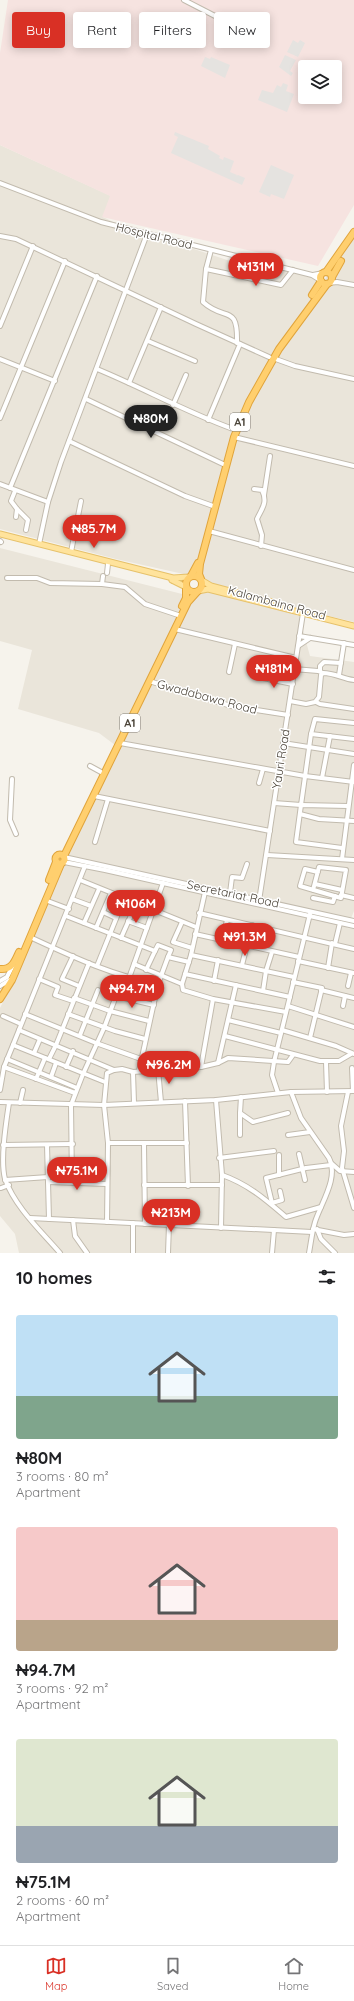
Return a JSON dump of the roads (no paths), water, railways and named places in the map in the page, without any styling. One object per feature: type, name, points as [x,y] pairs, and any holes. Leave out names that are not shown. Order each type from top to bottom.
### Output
[{"type":"highway","points":[[319,282],[354,232]]},
{"type":"highway","name":"A1","points":[[201,580],[199,574],[200,564],[234,437],[254,390],[271,357],[330,280],[354,240]]},
{"type":"highway","points":[[324,273],[330,280]]},
{"type":"highway","points":[[319,282],[330,280]]},
{"type":"highway","name":"A1","points":[[190,577],[197,565],[233,429],[246,400],[271,357],[319,282]]},
{"type":"highway","points":[[196,576],[201,580],[202,586],[197,591],[192,592],[186,587],[186,582],[190,577],[196,576]]},
{"type":"highway","name":"A1","points":[[15,961],[101,772],[186,598],[186,587]]},
{"type":"highway","name":"A1","points":[[0,999],[15,973],[62,859],[188,602],[197,591]]},
{"type":"highway","points":[[0,969],[9,967],[15,961]]},
{"type":"main road","points":[[0,534],[173,578],[190,577]]},
{"type":"main road","points":[[0,540],[177,581],[186,587]]},
{"type":"main road","name":"Kalambaina Road","points":[[201,580],[211,586],[354,623]]},
{"type":"main road","points":[[197,591],[208,589],[354,626]]},
{"type":"street","points":[[184,0],[214,15]]},
{"type":"street","name":"Hospital Road","points":[[0,183],[82,217],[312,275]]},
{"type":"street","points":[[39,544],[48,502],[69,441],[126,291],[134,265],[147,234]]},
{"type":"street","points":[[0,236],[16,239],[33,246],[238,344],[294,366],[354,379]]},
{"type":"street","points":[[0,326],[33,246]]},
{"type":"street","points":[[208,420],[238,344],[237,325],[234,319],[203,302],[206,269],[211,250]]},
{"type":"street","points":[[0,417],[65,261]]},
{"type":"street","points":[[206,269],[281,285],[293,270]]},
{"type":"street","points":[[312,275],[324,273]]},
{"type":"street","points":[[312,275],[319,282]]},
{"type":"street","points":[[10,488],[97,276]]},
{"type":"street","points":[[330,280],[354,285]]},
{"type":"street","points":[[129,383],[162,308]]},
{"type":"street","points":[[148,341],[195,361]]},
{"type":"street","points":[[0,359],[55,381]]},
{"type":"street","points":[[97,369],[173,405],[233,429]]},
{"type":"street","points":[[173,405],[186,375]]},
{"type":"street","points":[[86,399],[223,464]]},
{"type":"street","points":[[234,437],[354,466]]},
{"type":"street","points":[[69,441],[185,496],[213,506]]},
{"type":"street","points":[[261,546],[262,535],[257,519],[265,504],[264,495],[270,456]]},
{"type":"street","points":[[0,484],[48,502]]},
{"type":"street","points":[[254,489],[262,490],[264,495]]},
{"type":"street","points":[[16,491],[11,501],[28,520],[26,530]]},
{"type":"street","points":[[71,552],[81,501]]},
{"type":"street","points":[[16,517],[17,509]]},
{"type":"street","points":[[209,532],[354,570]]},
{"type":"street","points":[[102,584],[108,564]]},
{"type":"street","points":[[7,578],[36,578],[50,583],[102,584],[125,587],[145,604],[178,615]]},
{"type":"street","name":"Yauri Road","points":[[259,902],[303,613]]},
{"type":"street","points":[[175,629],[296,658]]},
{"type":"street","points":[[299,636],[354,645]]},
{"type":"street","points":[[298,646],[303,641],[311,637]]},
{"type":"street","points":[[339,675],[344,643]]},
{"type":"street","points":[[229,672],[235,644]]},
{"type":"street","points":[[316,702],[319,698],[321,675],[320,666],[324,662],[341,663]]},
{"type":"street","points":[[294,669],[339,675],[343,678],[354,680]]},
{"type":"street","points":[[258,677],[292,684]]},
{"type":"street","name":"Gwadabawa Road","points":[[150,681],[231,706],[288,715]]},
{"type":"street","points":[[290,701],[306,704],[316,702],[320,704],[354,709]]},
{"type":"street","points":[[342,848],[296,842],[314,720],[317,718],[354,723]]},
{"type":"street","points":[[311,734],[354,739]]},
{"type":"street","points":[[322,778],[330,736]]},
{"type":"street","points":[[120,743],[263,769],[353,782]]},
{"type":"street","points":[[283,743],[354,754]]},
{"type":"street","points":[[342,859],[342,848],[353,782],[354,765]]},
{"type":"street","points":[[90,766],[101,772]]},
{"type":"street","points":[[259,783],[263,769]]},
{"type":"street","points":[[12,779],[10,820],[16,834]]},
{"type":"street","points":[[94,796],[270,831]]},
{"type":"street","points":[[95,842],[108,799]]},
{"type":"street","points":[[274,803],[348,806]]},
{"type":"street","points":[[300,814],[319,819],[354,821]]},
{"type":"street","points":[[267,855],[354,860]]},
{"type":"street","name":"Secretariat Road","points":[[62,859],[85,866],[259,902],[354,926]]},
{"type":"street","name":"Secretariat Road","points":[[62,859],[230,893],[259,902]]},
{"type":"street","points":[[230,893],[232,877],[242,878],[247,864]]},
{"type":"street","points":[[0,1090],[4,1067],[12,1045],[69,909],[85,866]]},
{"type":"street","points":[[313,890],[315,884],[318,872],[319,867],[346,870],[341,898],[335,896],[313,890],[300,886],[305,869],[318,872]]},
{"type":"street","points":[[80,880],[153,911],[196,927]]},
{"type":"street","points":[[72,1182],[73,1144],[71,1105],[89,1058],[104,1028],[116,996],[122,984],[129,978],[163,883]]},
{"type":"street","points":[[315,884],[342,890]]},
{"type":"street","points":[[84,923],[99,888]]},
{"type":"street","points":[[205,892],[199,913],[191,955],[182,984],[184,992],[212,999],[286,1012]]},
{"type":"street","points":[[96,928],[111,893]]},
{"type":"street","points":[[341,895],[354,898]]},
{"type":"street","points":[[313,898],[333,902],[335,896]]},
{"type":"street","points":[[72,899],[91,906]]},
{"type":"street","points":[[97,966],[124,899]]},
{"type":"street","points":[[45,900],[69,909]]},
{"type":"street","points":[[121,938],[136,904]]},
{"type":"street","points":[[103,912],[116,918]]},
{"type":"street","points":[[199,913],[304,936],[354,949]]},
{"type":"street","points":[[278,1093],[272,1075],[274,1062],[310,914]]},
{"type":"street","name":"Secretariat Road","points":[[310,914],[354,921]]},
{"type":"street","points":[[66,916],[155,951]]},
{"type":"street","points":[[222,941],[228,920]]},
{"type":"street","points":[[128,921],[147,928]]},
{"type":"street","points":[[182,922],[173,942],[192,948]]},
{"type":"street","points":[[328,968],[340,922]]},
{"type":"street","points":[[242,965],[252,925]]},
{"type":"street","points":[[195,934],[352,973],[348,986]]},
{"type":"street","points":[[30,938],[129,978],[158,984]]},
{"type":"street","points":[[139,1071],[158,984],[171,950],[158,945],[146,970]]},
{"type":"street","points":[[263,991],[266,971],[272,952]]},
{"type":"street","points":[[191,955],[266,971],[322,988],[321,990],[354,998]]},
{"type":"street","points":[[73,956],[62,979],[79,986]]},
{"type":"street","points":[[168,957],[189,962]]},
{"type":"street","points":[[214,981],[218,960]]},
{"type":"street","points":[[0,981],[7,977],[15,961]]},
{"type":"street","points":[[36,1079],[38,1071],[56,1046],[89,963]]},
{"type":"street","points":[[134,964],[182,984]]},
{"type":"street","points":[[0,986],[8,981],[15,973]]},
{"type":"street","points":[[185,974],[290,996]]},
{"type":"street","points":[[39,979],[58,987],[55,995],[150,1022]]},
{"type":"street","points":[[218,1063],[236,985]]},
{"type":"street","points":[[80,1036],[98,990]]},
{"type":"street","points":[[310,1038],[321,990]]},
{"type":"street","points":[[116,996],[154,1005]]},
{"type":"street","points":[[343,1006],[345,996]]},
{"type":"street","points":[[201,1067],[212,999]]},
{"type":"street","points":[[288,1006],[354,1028]]},
{"type":"street","points":[[25,1014],[96,1043],[141,1059]]},
{"type":"street","points":[[68,1014],[104,1028],[145,1039]]},
{"type":"street","points":[[3,1016],[21,1024]]},
{"type":"street","points":[[228,1020],[310,1038],[342,1048],[353,1054]]},
{"type":"street","points":[[19,1030],[56,1046],[73,1051],[114,1070]]},
{"type":"street","points":[[225,1036],[293,1055],[326,1062],[339,1061],[353,1054]]},
{"type":"street","points":[[34,1053],[40,1039]]},
{"type":"street","points":[[12,1045],[106,1082]]},
{"type":"street","points":[[66,1067],[73,1051]]},
{"type":"street","points":[[107,1222],[108,1143],[104,1105],[107,1072],[122,1069],[133,1072],[201,1067],[218,1063],[228,1058],[288,1062],[293,1055]]},
{"type":"street","points":[[7,1059],[77,1088]]},
{"type":"street","points":[[326,1062],[327,1092]]},
{"type":"street","points":[[51,1077],[56,1063]]},
{"type":"street","points":[[4,1067],[75,1093]]},
{"type":"street","points":[[352,1068],[352,1092],[341,1126],[344,1151],[342,1172],[354,1208]]},
{"type":"street","points":[[158,1069],[161,1102]]},
{"type":"street","points":[[133,1072],[134,1103]]},
{"type":"street","points":[[20,1103],[23,1090]]},
{"type":"street","points":[[291,1092],[301,1118],[331,1164],[342,1172],[354,1172]]},
{"type":"street","points":[[0,1102],[104,1105],[216,1100],[291,1092],[352,1092]]},
{"type":"street","points":[[240,1135],[241,1097]]},
{"type":"street","points":[[216,1100],[219,1158],[222,1176],[221,1228]]},
{"type":"street","points":[[185,1101],[188,1186]]},
{"type":"street","points":[[9,1103],[2,1155],[5,1180],[30,1218],[60,1253]]},
{"type":"street","points":[[240,1114],[253,1122],[288,1113]]},
{"type":"street","points":[[288,1136],[310,1132]]},
{"type":"street","points":[[108,1143],[144,1144],[187,1142]]},
{"type":"street","points":[[3,1145],[73,1144]]},
{"type":"street","points":[[144,1144],[145,1224]]},
{"type":"street","points":[[47,1145],[49,1219]]},
{"type":"street","points":[[219,1158],[274,1150]]},
{"type":"street","points":[[299,1154],[305,1180]]},
{"type":"street","points":[[279,1155],[279,1175]]},
{"type":"street","points":[[272,1204],[266,1178],[302,1168],[331,1164]]},
{"type":"street","points":[[310,1253],[314,1230],[330,1182],[331,1164]]},
{"type":"street","points":[[222,1176],[244,1184],[272,1204],[286,1217],[321,1207]]},
{"type":"street","points":[[5,1180],[48,1179],[107,1184]]},
{"type":"street","points":[[0,1188],[9,1185]]},
{"type":"street","points":[[144,1185],[222,1185]]},
{"type":"street","points":[[272,1204],[282,1200],[280,1191]]},
{"type":"street","points":[[30,1218],[221,1228],[314,1230],[344,1235],[354,1234]]},
{"type":"street","points":[[73,1220],[75,1236],[87,1253]]},
{"type":"street","points":[[133,1223],[133,1253]]},
{"type":"street","points":[[168,1253],[169,1225]]},
{"type":"street","points":[[272,1253],[274,1230]]},
{"type":"street","points":[[314,1230],[335,1253]]}]
